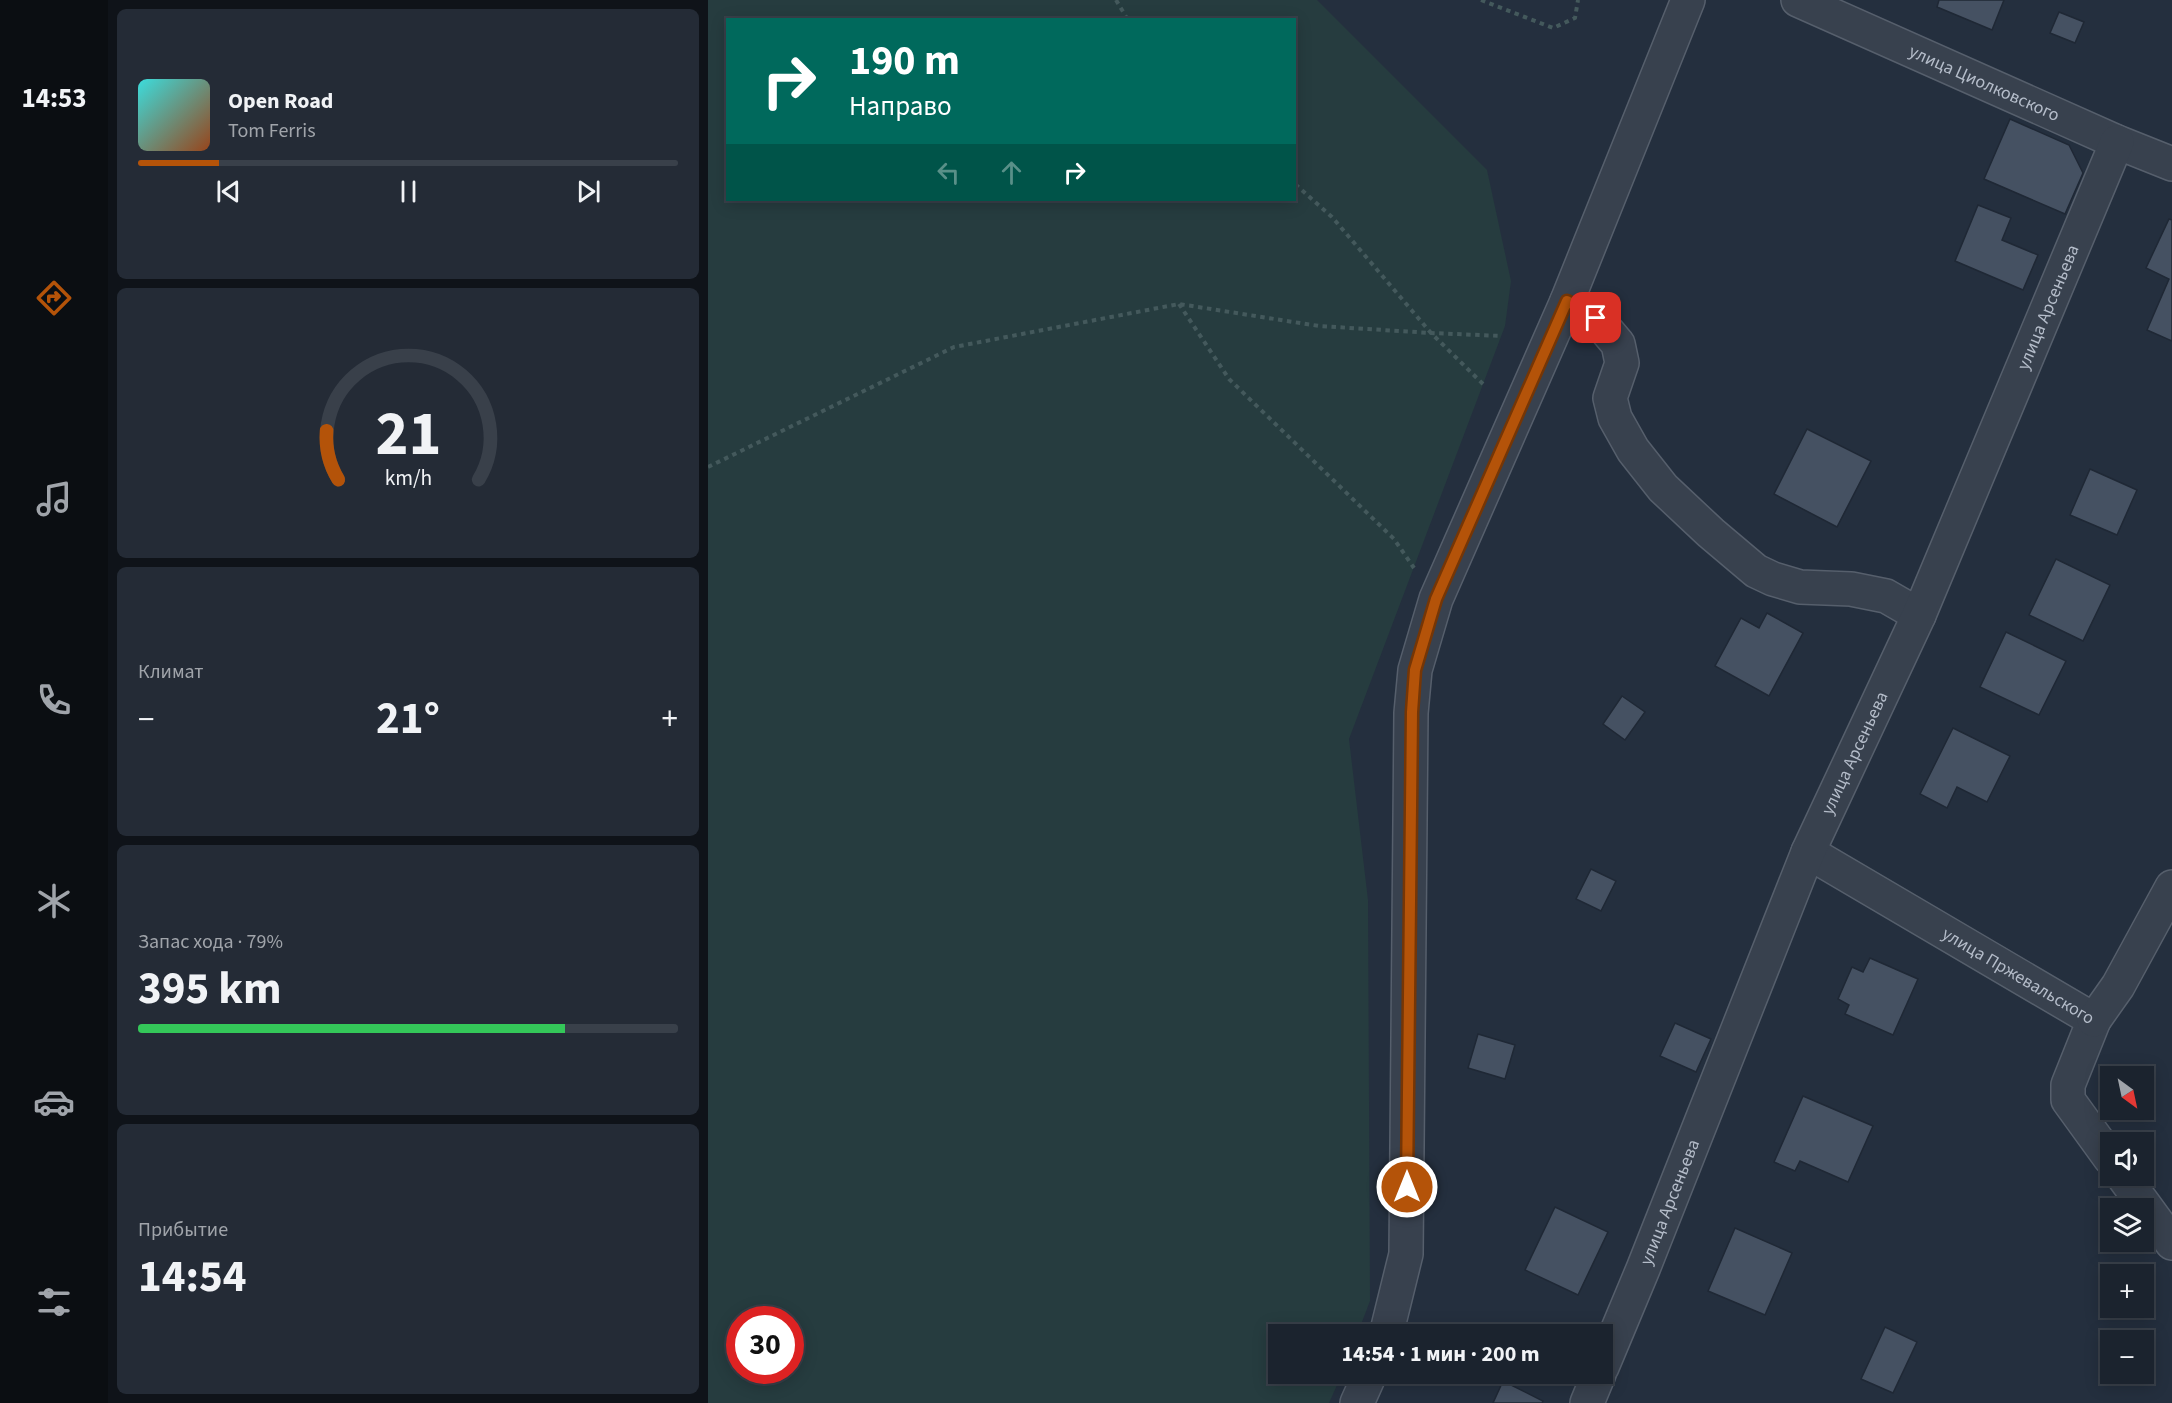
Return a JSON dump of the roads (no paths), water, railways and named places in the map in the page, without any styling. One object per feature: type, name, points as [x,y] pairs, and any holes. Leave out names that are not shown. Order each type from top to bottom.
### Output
[{"type":"street","points":[[1389,1324],[1406,1254],[1412,712],[1415,670],[1436,599],[1567,301],[1688,0]]},
{"type":"street","name":"улица Циолковского","points":[[1798,0],[2117,142],[2172,164]]},
{"type":"street","name":"улица Арсеньева","points":[[1613,1341],[1808,852],[1918,615],[2117,142]]},
{"type":"street","points":[[1567,301],[1596,318],[1618,344],[1622,363],[1610,398],[1615,418],[1633,450],[1663,488],[1711,533],[1756,571],[1773,579],[1800,587],[1851,589],[1886,596],[1918,615]]},
{"type":"street","name":"улица Пржевальского","points":[[1808,852],[2094,1020],[2068,1085],[2068,1100],[2100,1144]]},
{"type":"street","points":[[2094,1020],[2118,986],[2172,887]]},
{"type":"street","points":[[2130,1186],[2172,1242]]},
{"type":"street","points":[[1357,1403],[1366,1384]]},
{"type":"street","points":[[1587,1403],[1595,1384]]}]
